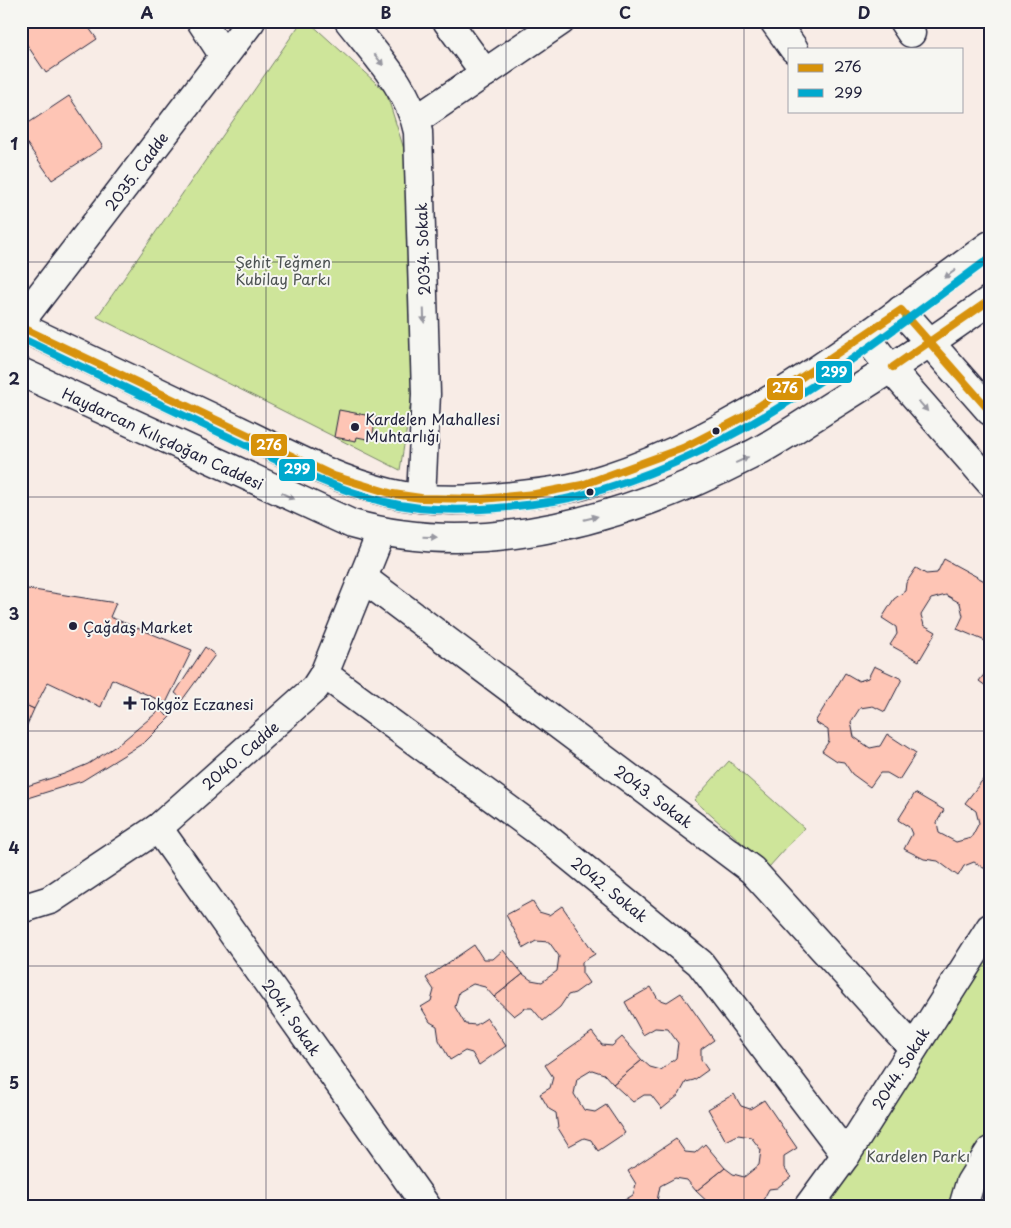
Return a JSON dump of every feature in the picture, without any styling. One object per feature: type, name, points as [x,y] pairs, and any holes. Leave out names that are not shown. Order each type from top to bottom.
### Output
[{"type":"street","points":[[201,21],[224,56]]},
{"type":"street","name":"2035. Cadde","points":[[21,321],[251,21]]},
{"type":"street","name":"2034. Sokak","points":[[349,21],[398,86],[416,120],[418,132],[426,394],[421,498]]},
{"type":"street","points":[[447,21],[485,73]]},
{"type":"street","points":[[416,120],[561,21]]},
{"type":"street","points":[[774,21],[793,48]]},
{"type":"street","points":[[21,327],[334,476],[393,494],[421,498],[482,499],[535,494],[582,485],[684,448],[743,417],[865,336],[990,245]]},
{"type":"street","name":"Haydarcan Kılıçdoğan Caddesi","points":[[21,372],[332,516],[382,533],[451,538],[496,536],[553,527],[610,513],[662,495],[750,456],[891,369],[990,300]]},
{"type":"street","points":[[901,310],[990,411]]},
{"type":"street","points":[[865,336],[891,369],[990,482]]},
{"type":"street","name":"2040. Cadde","points":[[21,909],[50,900],[158,828],[302,701],[324,674],[382,533],[393,494]]},
{"type":"street","name":"2043. Sokak","points":[[364,578],[752,870],[913,1048]]},
{"type":"street","name":"2042. Sokak","points":[[324,674],[542,834],[700,963],[846,1155]]},
{"type":"street","name":"2041. Sokak","points":[[158,828],[427,1207]]},
{"type":"street","name":"2044. Sokak","points":[[808,1207],[846,1155],[990,928]]},
{"type":"street","points":[[963,1207],[970,1183],[990,1151]]},
{"type":"green space","name":"Şehit Teğmen Kubilay Parkı","points":[[302,21],[308,21],[386,92],[404,149],[415,377],[400,470],[97,317]]},
{"type":"green space","points":[[729,761],[804,828],[769,867],[694,800]]},
{"type":"green space","name":"Kardelen Parkı","points":[[990,949],[990,1128],[949,1207],[824,1207]]},
{"type":"building","points":[[21,21],[84,21],[97,39],[46,73],[21,36]]},
{"type":"building","points":[[69,96],[103,147],[52,180],[21,135],[21,128]]},
{"type":"building","name":"Kardelen Mahallesi Muhtarlığı","points":[[339,410],[376,417],[372,440],[357,437],[356,441],[334,437]]},
{"type":"building","points":[[944,559],[990,584],[990,596],[987,601],[990,607],[990,643],[957,629],[963,616],[960,603],[946,595],[931,599],[921,615],[924,625],[936,632],[919,661],[890,645],[897,634],[896,627],[882,618],[894,599],[905,591],[906,583],[916,568],[926,574],[937,573]]},
{"type":"building","points":[[21,588],[116,603],[110,617],[192,650],[166,703],[112,679],[101,707],[48,682],[34,709],[21,703]]},
{"type":"building","points":[[205,647],[215,655],[169,718],[145,742],[82,781],[21,800],[21,788],[88,764],[119,744],[161,709],[167,716],[180,697],[175,693]]},
{"type":"building","points":[[874,666],[902,679],[885,712],[873,706],[860,708],[851,722],[854,737],[870,748],[880,746],[887,734],[916,753],[899,780],[887,773],[880,773],[870,787],[852,774],[844,762],[837,761],[822,751],[829,741],[828,730],[815,722],[845,673],[859,681],[868,678]]},
{"type":"building","points":[[990,667],[990,689],[979,681]]},
{"type":"building","points":[[21,703],[34,709],[23,734],[21,733]]},
{"type":"building","points":[[988,773],[990,775],[990,866],[987,870],[974,862],[964,866],[958,876],[938,861],[924,859],[904,849],[912,834],[909,827],[898,820],[915,793],[944,810],[937,822],[939,833],[956,842],[971,838],[979,823],[976,811],[965,803]]},
{"type":"building","points":[[532,901],[539,912],[549,915],[562,906],[595,954],[582,962],[582,973],[589,983],[575,993],[568,995],[560,1007],[543,1021],[532,1008],[525,1008],[514,1016],[494,997],[523,974],[531,980],[542,982],[557,971],[559,956],[549,942],[536,941],[524,948],[506,915]]},
{"type":"building","points":[[474,945],[483,959],[493,959],[503,950],[523,974],[494,997],[485,987],[473,984],[459,992],[455,1007],[465,1024],[476,1025],[487,1018],[506,1046],[479,1065],[472,1053],[465,1051],[450,1060],[439,1040],[437,1026],[430,1022],[421,1007],[431,1001],[434,990],[426,978]]},
{"type":"building","points":[[651,987],[658,999],[667,1002],[681,993],[714,1040],[701,1049],[701,1060],[708,1070],[694,1080],[686,1082],[679,1095],[662,1109],[651,1095],[644,1095],[633,1102],[613,1084],[642,1060],[650,1067],[661,1070],[676,1058],[678,1043],[668,1029],[655,1028],[643,1035],[625,1002]]},
{"type":"building","points":[[592,1032],[602,1045],[612,1046],[622,1037],[642,1060],[613,1084],[604,1074],[592,1070],[577,1079],[574,1094],[584,1110],[595,1112],[606,1105],[625,1133],[598,1151],[591,1140],[584,1138],[569,1146],[558,1128],[556,1113],[549,1109],[540,1094],[550,1088],[553,1077],[545,1065]]},
{"type":"building","points":[[734,1094],[741,1106],[750,1109],[764,1100],[797,1148],[784,1156],[784,1168],[791,1177],[777,1188],[769,1189],[762,1202],[756,1207],[738,1207],[734,1202],[727,1202],[720,1207],[713,1207],[696,1191],[725,1168],[733,1174],[744,1177],[759,1165],[761,1150],[751,1137],[738,1135],[726,1141],[708,1109]]},
{"type":"building","points":[[676,1139],[685,1152],[695,1153],[705,1144],[725,1168],[696,1191],[687,1180],[675,1178],[660,1186],[657,1201],[660,1207],[626,1207],[623,1201],[633,1195],[636,1184],[628,1171]]},
{"type":"transit line","name":"299","points":[[21,338],[325,482],[385,502],[415,508],[446,510],[493,508],[545,502],[582,495],[639,477],[693,454],[746,427],[797,396],[847,363],[990,258]]},
{"type":"transit line","name":"276","points":[[893,367],[990,300]]},
{"type":"transit line","name":"276","points":[[21,327],[334,476],[393,494],[421,498],[482,499],[535,494],[582,485],[683,448],[743,417],[901,310],[990,411]]},
{"type":"place","name":"Kardelen Mahallesi Muhtarlığı","points":[[355,427]]},
{"type":"place","name":"Çağdaş Market","points":[[73,626]]},
{"type":"place","name":"Tokgöz Eczanesi","points":[[130,703]]}]
